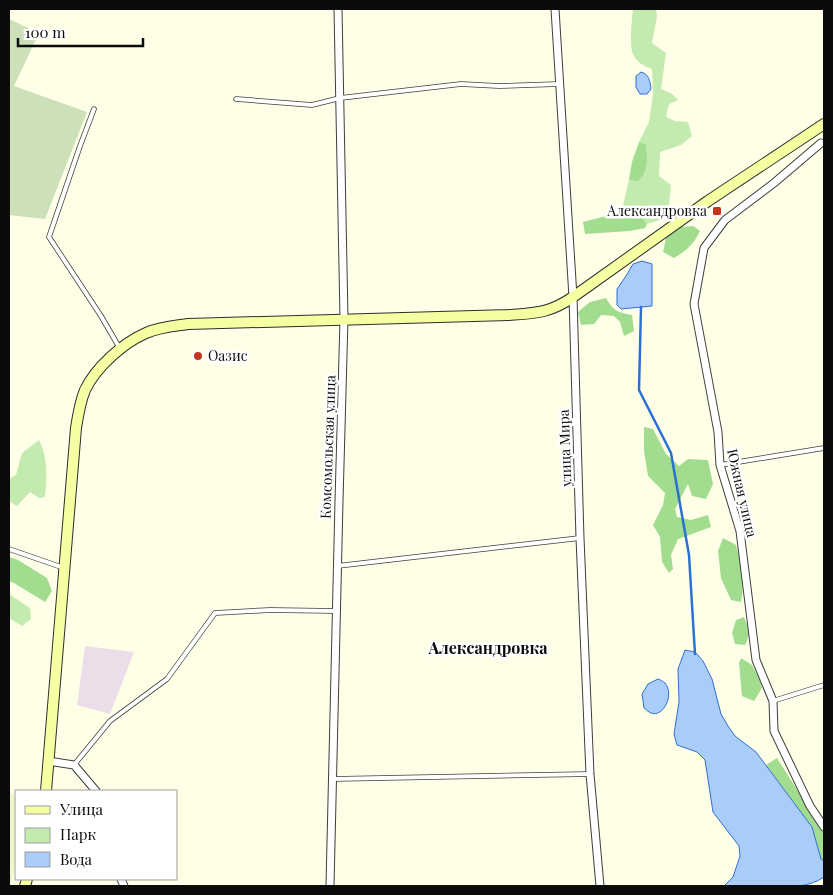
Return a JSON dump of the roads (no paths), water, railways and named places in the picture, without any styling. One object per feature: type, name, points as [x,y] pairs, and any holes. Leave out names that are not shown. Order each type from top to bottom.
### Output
[{"type":"main road","points":[[46,790],[76,428],[85,390],[103,365],[120,349],[147,332],[164,327],[188,324],[509,315],[538,313],[560,306],[708,201],[824,124]]},
{"type":"street","name":"Комсомольская улица","points":[[330,886],[344,319],[338,9]]},
{"type":"street","name":"улица Мира","points":[[555,9],[573,298],[580,538],[590,774],[600,886]]},
{"type":"street","name":"Южная улица","points":[[810,133],[823,144],[725,220],[704,248],[694,304],[718,432],[720,465],[740,532],[756,660],[774,701],[774,731],[810,806],[824,828]]},
{"type":"street","points":[[48,761],[74,765],[95,790]]},
{"type":"lane","points":[[236,99],[312,105],[340,98],[461,84],[499,86],[560,84]]},
{"type":"lane","points":[[94,109],[49,238],[101,316],[120,349]]},
{"type":"lane","points":[[720,465],[824,448]]},
{"type":"lane","points":[[337,566],[580,538]]},
{"type":"lane","points":[[9,549],[64,568]]},
{"type":"lane","points":[[74,765],[110,721],[168,680],[215,613],[270,610],[336,611]]},
{"type":"lane","points":[[774,701],[824,685]]},
{"type":"lane","points":[[332,779],[590,774]]},
{"type":"water","points":[[641,72],[646,74],[650,81],[651,89],[647,94],[640,94],[636,87],[636,76]]},
{"type":"water","points":[[642,261],[652,264],[652,306],[621,309],[617,305],[617,289],[633,264]]},
{"type":"water","points":[[685,650],[695,652],[703,661],[712,679],[721,714],[735,736],[756,752],[812,827],[821,859],[824,861],[824,877],[821,879],[798,886],[724,886],[733,877],[740,856],[739,846],[713,812],[705,760],[697,752],[677,745],[674,734],[679,702],[678,669]]},
{"type":"water","points":[[658,679],[665,683],[669,693],[663,709],[655,714],[650,713],[644,708],[642,694],[648,684]]},
{"type":"waterway","points":[[641,307],[639,390],[671,453],[689,555],[695,654]]},
{"type":"place","name":"Александровка","points":[[717,211]]},
{"type":"place","name":"Оазис","points":[[198,356]]},
{"type":"district","name":"Александровка","points":[[488,648]]}]
